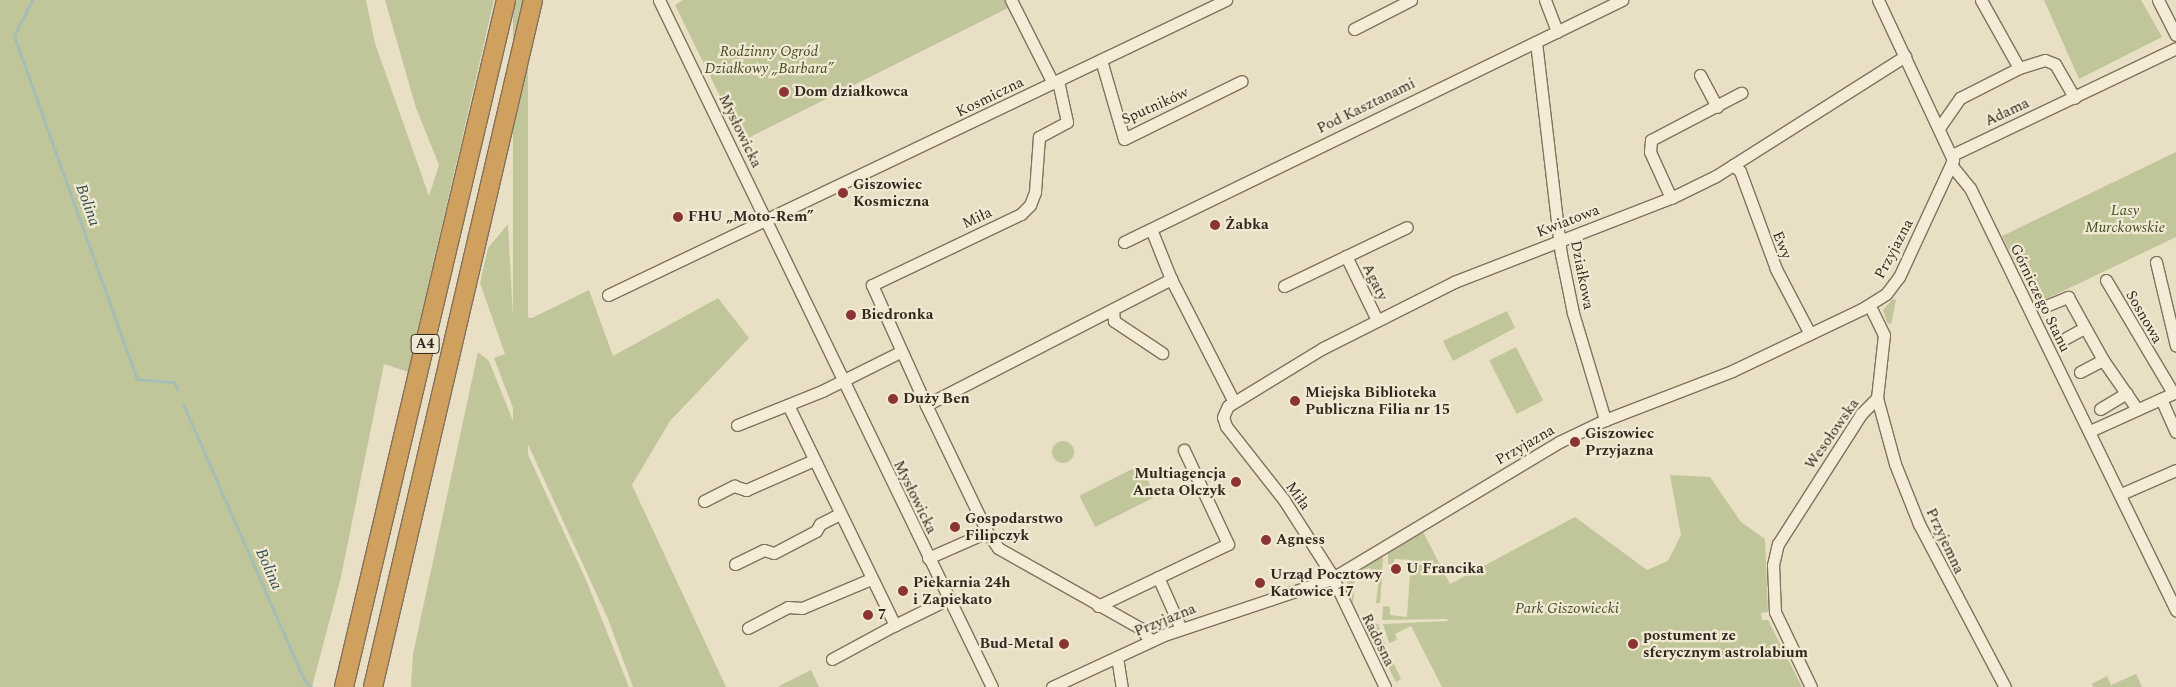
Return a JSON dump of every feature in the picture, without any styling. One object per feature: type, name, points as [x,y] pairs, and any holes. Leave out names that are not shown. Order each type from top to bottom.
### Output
[{"type":"highway","name":"A4","points":[[344,687],[506,0]]},
{"type":"highway","name":"A4","points":[[373,687],[534,0]]},
{"type":"street","name":"Mysłowicka","points":[[659,0],[767,221],[841,381],[992,687]]},
{"type":"street","points":[[1011,0],[1056,82]]},
{"type":"street","name":"Kosmiczna","points":[[767,221],[1226,0]]},
{"type":"street","points":[[1354,29],[1411,0]]},
{"type":"street","points":[[1545,0],[1557,32]]},
{"type":"street","name":"Pod Kasztanami","points":[[1124,242],[1622,0]]},
{"type":"street","name":"Górniczego Stanu","points":[[1878,0],[1940,128],[1952,161],[1967,183],[2090,431],[2176,611]]},
{"type":"street","points":[[1981,0],[2018,68]]},
{"type":"street","points":[[2158,0],[2176,35]]},
{"type":"street","name":"Działkowa","points":[[1536,42],[1559,240],[1574,313],[1605,420]]},
{"type":"street","name":"Adama","points":[[1952,161],[2176,48]]},
{"type":"street","name":"Kwiatowa","points":[[1234,402],[1323,348],[1454,282],[1671,198],[1733,165],[1905,56]]},
{"type":"street","name":"Sputników","points":[[1101,60],[1124,139],[1242,81]]},
{"type":"street","points":[[1940,128],[1960,98],[2018,68],[2050,61],[2075,98]]},
{"type":"street","points":[[1700,75],[1717,107]]},
{"type":"street","name":"Miła","points":[[1056,82],[1067,122],[1039,137],[1035,192],[1030,205],[1020,214],[872,285],[900,352],[986,532],[998,548],[1140,628],[1151,641]]},
{"type":"street","points":[[1671,198],[1650,152],[1651,140],[1656,135],[1717,107],[1741,93]]},
{"type":"street","name":"Przyjazna","points":[[1052,687],[1181,629],[1331,579],[1545,450],[1605,420],[1700,385],[1870,306],[1890,291],[1899,277],[1952,161]]},
{"type":"street","name":"Ewy","points":[[1733,165],[1740,172],[1776,269],[1810,334]]},
{"type":"street","points":[[608,295],[767,221]]},
{"type":"street","name":"Agaty","points":[[1284,286],[1407,227]]},
{"type":"street","points":[[1151,228],[1171,279],[1234,402]]},
{"type":"street","name":"Agaty","points":[[1346,256],[1377,320]]},
{"type":"street","name":"Sosnowa","points":[[2156,262],[2176,346]]},
{"type":"street","points":[[926,405],[1171,279]]},
{"type":"street","name":"Sosnowa","points":[[2090,431],[2174,393],[2106,280]]},
{"type":"street","points":[[2048,305],[2068,297],[2103,360],[2136,409]]},
{"type":"street","name":"Wesołowska","points":[[1811,687],[1775,612],[1773,565],[1778,544],[1861,414],[1877,398],[1884,335],[1870,306]]},
{"type":"street","points":[[1113,310],[1114,321],[1162,353]]},
{"type":"street","points":[[2066,338],[2084,328]]},
{"type":"street","points":[[737,425],[841,381],[900,352]]},
{"type":"street","points":[[2080,372],[2103,360]]},
{"type":"street","points":[[2100,409],[2126,394]]},
{"type":"street","name":"Przyjemna","points":[[1877,398],[1895,464],[1919,524],[2005,687]]},
{"type":"street","points":[[2161,399],[2176,432]]},
{"type":"street","name":"Miła","points":[[1234,402],[1224,411],[1226,426],[1284,500],[1331,579]]},
{"type":"street","points":[[788,404],[895,625]]},
{"type":"street","points":[[1098,606],[1228,544],[1184,450]]},
{"type":"street","points":[[704,501],[734,486],[746,490],[814,460]]},
{"type":"street","points":[[2120,494],[2176,470]]},
{"type":"street","points":[[735,564],[764,550],[774,553],[816,531],[820,524],[840,514]]},
{"type":"street","points":[[928,558],[986,532]]},
{"type":"street","points":[[1158,577],[1181,629]]},
{"type":"street","points":[[748,628],[788,607],[802,608],[872,579]]},
{"type":"street","name":"Radosna","points":[[1331,579],[1385,687]]},
{"type":"street","points":[[832,659],[948,598]]},
{"type":"street","points":[[1117,657],[1122,687]]},
{"type":"green space","points":[[0,0],[366,0],[375,43],[429,196],[439,165],[416,108],[385,0],[494,0],[408,372],[384,364],[341,577],[312,687],[0,687]]},
{"type":"green space","points":[[513,0],[528,0],[528,687],[513,687]]},
{"type":"green space","name":"Rodzinny Ogród Działkowy „Barbara”","points":[[683,0],[1005,0],[1008,8],[742,141],[675,5]]},
{"type":"green space","points":[[2044,0],[2141,0],[2162,37],[2079,79]]},
{"type":"green space","name":"Lasy Murckowskie","points":[[2176,152],[2176,237],[2036,304],[2002,236]]},
{"type":"green space","points":[[508,224],[513,317],[532,318],[589,290],[613,356],[718,298],[749,338],[670,421],[632,485],[726,687],[633,687],[608,619],[521,429],[494,358],[505,354],[480,283],[488,248]]},
{"type":"green space","points":[[1893,299],[1896,300],[1891,324],[1887,323],[1883,310]]},
{"type":"green space","points":[[1507,311],[1515,328],[1453,361],[1443,341]]},
{"type":"green space","points":[[1516,347],[1543,400],[1517,414],[1489,361]]},
{"type":"green space","points":[[478,352],[489,361],[517,431],[586,580],[629,687],[411,687],[413,654]]},
{"type":"green space","points":[[1063,441],[1071,444],[1074,452],[1071,460],[1063,463],[1055,460],[1052,452],[1055,444]]},
{"type":"green space","points":[[1140,465],[1156,496],[1095,527],[1079,496]]},
{"type":"green space","name":"Park Giszowiecki","points":[[1670,475],[1710,477],[1741,522],[1765,539],[1768,612],[1761,613],[1762,620],[1768,620],[1802,687],[1442,687],[1411,626],[1395,634],[1397,640],[1389,643],[1383,624],[1448,621],[1447,619],[1382,620],[1383,606],[1390,607],[1390,615],[1407,617],[1411,560],[1394,559],[1394,564],[1388,564],[1388,553],[1423,532],[1450,584],[1575,517],[1647,570],[1668,561],[1681,535]]},
{"type":"green space","points":[[1383,556],[1382,573],[1371,572],[1370,568],[1356,572]]},
{"type":"green space","points":[[1355,575],[1353,604],[1347,582],[1349,576]]},
{"type":"green space","points":[[1379,577],[1382,578],[1380,603],[1376,603]]},
{"type":"green space","points":[[1364,621],[1378,624],[1389,655],[1384,657],[1376,642],[1370,644]]},
{"type":"green space","points":[[1391,658],[1401,679],[1396,682],[1385,661]]},
{"type":"green space","points":[[811,670],[819,687],[779,687],[779,686]]},
{"type":"green space","points":[[2136,674],[2142,687],[2093,687],[2092,684],[2107,676],[2111,685]]},
{"type":"waterway","name":"Bolina","points":[[32,0],[14,36],[137,379],[174,382],[177,389]]},
{"type":"waterway","name":"Bolina","points":[[183,404],[304,680],[311,687]]},
{"type":"place","name":"Dom działkowca","points":[[784,92]]},
{"type":"place","name":"Giszowiec Kosmiczna","points":[[843,193]]},
{"type":"place","name":"FHU „Moto-Rem”","points":[[678,217]]},
{"type":"place","name":"Żabka","points":[[1215,225]]},
{"type":"place","name":"Biedronka","points":[[851,315]]},
{"type":"place","name":"Duży Ben","points":[[893,399]]},
{"type":"place","name":"Miejska Biblioteka Publiczna Filia nr 15","points":[[1295,401]]},
{"type":"place","name":"Giszowiec Przyjazna","points":[[1575,442]]},
{"type":"place","name":"Multiagencja Aneta Olczyk","points":[[1236,482]]},
{"type":"place","name":"Gospodarstwo Filipczyk","points":[[955,527]]},
{"type":"place","name":"Agness","points":[[1266,540]]},
{"type":"place","name":"U Francika","points":[[1396,569]]},
{"type":"place","name":"Urząd Pocztowy Katowice 17","points":[[1260,583]]},
{"type":"place","name":"Piekarnia 24h i Zapiekato","points":[[903,591]]},
{"type":"place","name":"7","points":[[868,615]]},
{"type":"place","name":"Bud-Metal","points":[[1064,644]]},
{"type":"place","name":"postument ze sferycznym astrolabium","points":[[1633,644]]}]
